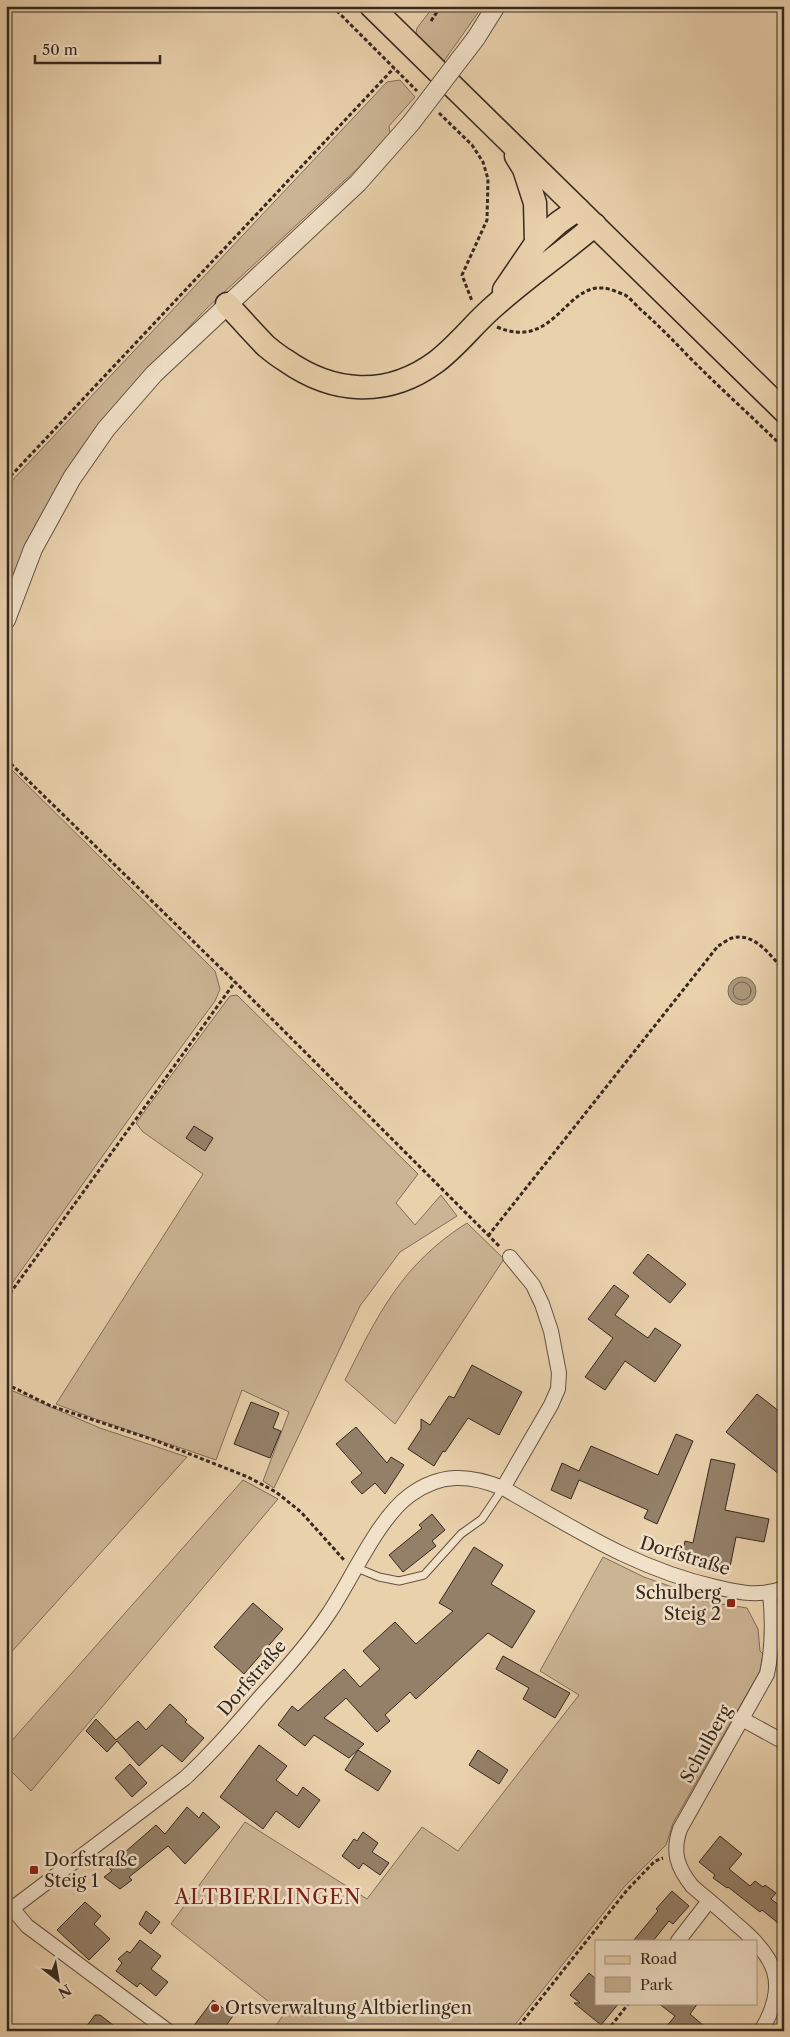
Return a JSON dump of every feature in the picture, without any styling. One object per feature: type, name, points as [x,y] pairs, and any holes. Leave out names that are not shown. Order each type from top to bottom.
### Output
[{"type":"main road","points":[[371,6],[784,411]]},
{"type":"main road","points":[[510,144],[524,169],[535,203],[536,243]]},
{"type":"main road","points":[[492,308],[536,243],[558,223],[578,209]]},
{"type":"main road","points":[[227,304],[267,348],[300,371],[322,381],[341,386],[378,386],[416,375],[437,361],[492,308],[594,225]]},
{"type":"street","points":[[6,620],[33,549],[72,478],[106,429],[154,374],[358,183],[411,123],[476,38],[496,6]]},
{"type":"street","points":[[502,1488],[551,1405],[558,1389],[559,1373],[551,1331],[542,1304],[533,1285],[510,1257]]},
{"type":"street","name":"Dorfstraße","points":[[9,1910],[185,1778],[209,1756],[298,1655],[328,1615],[384,1522],[396,1507],[410,1494],[427,1485],[447,1478],[483,1479],[620,1555],[657,1570],[726,1590],[770,1593],[784,1588]]},
{"type":"street","name":"Schulberg","points":[[676,1854],[676,1840],[680,1829],[767,1674],[779,1628],[770,1593]]},
{"type":"street","points":[[742,1719],[784,1742]]},
{"type":"street","points":[[676,1854],[684,1875],[692,1886],[755,1940]]},
{"type":"street","points":[[679,1940],[709,1901]]},
{"type":"street","points":[[9,1910],[27,1926],[168,2031]]},
{"type":"street","points":[[758,1942],[776,1968],[778,1994],[774,2009],[761,2031]]},
{"type":"lane","points":[[357,1568],[379,1577],[399,1581],[424,1575],[461,1534],[482,1519],[502,1488]]},
{"type":"path","points":[[430,21],[441,6]]},
{"type":"path","points":[[6,480],[394,68]]},
{"type":"path","points":[[6,759],[235,982],[510,1257]]},
{"type":"path","points":[[488,1236],[718,946],[733,938],[747,938],[761,944],[782,968]]},
{"type":"path","points":[[6,1299],[235,982]]},
{"type":"path","points":[[6,1384],[51,1406],[154,1440],[248,1477],[276,1492],[301,1512],[344,1560],[357,1568]]},
{"type":"path","points":[[515,2031],[627,1890],[655,1861],[676,1854]]},
{"type":"path","points":[[607,2031],[627,2004]]},
{"type":"green space","points":[[434,6],[485,6],[480,10],[444,61],[416,33],[417,28]]},
{"type":"green space","points":[[400,80],[415,97],[389,126],[390,134],[358,168],[207,308],[137,382],[32,533],[6,593],[6,487],[387,82]]},
{"type":"green space","points":[[6,764],[215,971],[220,989],[215,1001],[6,1292]]},
{"type":"green space","points":[[237,995],[418,1174],[396,1203],[415,1225],[441,1195],[457,1216],[400,1252],[360,1306],[274,1488],[263,1481],[289,1412],[242,1390],[216,1460],[56,1404],[203,1174],[143,1132],[136,1123],[230,996]]},
{"type":"green space","points":[[467,1223],[504,1259],[395,1424],[345,1380],[369,1333],[394,1292],[425,1256],[444,1239]]},
{"type":"green space","points":[[6,1388],[100,1428],[187,1457],[6,1658]]},
{"type":"green space","points":[[243,1480],[278,1499],[31,1791],[6,1766],[6,1743],[8,1745]]},
{"type":"green space","points":[[603,1557],[644,1577],[689,1593],[691,1599],[747,1608],[758,1629],[760,1651],[763,1654],[760,1671],[673,1823],[666,1845],[624,1887],[510,2031],[272,2031],[284,2014],[171,1924],[245,1822],[367,1899],[422,1827],[458,1851],[579,1695],[540,1671]]},
{"type":"water","points":[[742,977],[752,981],[756,991],[752,1001],[742,1005],[732,1001],[728,991],[732,981]]},
{"type":"building","points":[[194,1126],[213,1138],[205,1151],[186,1138]]},
{"type":"building","points":[[648,1254],[686,1284],[670,1303],[633,1273]]},
{"type":"building","points":[[614,1285],[629,1296],[615,1315],[648,1338],[655,1328],[681,1345],[655,1382],[625,1361],[605,1390],[585,1377],[613,1338],[588,1319]]},
{"type":"building","points":[[472,1365],[522,1392],[499,1435],[468,1418],[434,1466],[408,1449],[421,1429],[421,1419],[430,1425],[449,1396],[454,1398]]},
{"type":"building","points":[[757,1394],[784,1415],[784,1478],[726,1432]]},
{"type":"building","points":[[251,1402],[279,1413],[273,1428],[281,1431],[270,1458],[234,1444]]},
{"type":"building","points":[[356,1427],[387,1463],[391,1457],[404,1465],[385,1494],[375,1483],[362,1494],[351,1482],[362,1473],[336,1444]]},
{"type":"building","points":[[676,1434],[693,1441],[657,1524],[644,1518],[648,1510],[579,1480],[571,1499],[551,1490],[562,1463],[579,1471],[591,1446],[658,1475]]},
{"type":"building","points":[[711,1459],[735,1464],[725,1510],[769,1519],[764,1542],[736,1537],[730,1567],[716,1564],[716,1569],[681,1562],[685,1541],[693,1543]]},
{"type":"building","points":[[432,1514],[445,1530],[432,1541],[436,1546],[403,1572],[389,1555],[422,1528],[419,1525]]},
{"type":"building","points":[[474,1547],[503,1565],[491,1584],[535,1611],[512,1648],[488,1633],[416,1699],[410,1692],[385,1715],[390,1721],[377,1732],[346,1698],[324,1718],[364,1744],[349,1758],[314,1735],[305,1746],[278,1725],[292,1706],[298,1711],[344,1669],[360,1687],[380,1669],[363,1651],[395,1622],[416,1644],[453,1611],[439,1603]]},
{"type":"building","points":[[253,1603],[283,1629],[244,1674],[214,1647]]},
{"type":"building","points":[[503,1656],[570,1693],[555,1718],[523,1699],[529,1688],[496,1669]]},
{"type":"building","points":[[170,1704],[187,1720],[185,1722],[204,1738],[182,1762],[162,1745],[139,1766],[117,1741],[107,1752],[86,1731],[96,1719],[116,1740],[138,1721],[146,1730]]},
{"type":"building","points":[[259,1745],[287,1766],[276,1780],[297,1796],[303,1787],[320,1800],[299,1828],[276,1811],[263,1829],[220,1797]]},
{"type":"building","points":[[358,1750],[391,1771],[378,1791],[345,1770]]},
{"type":"building","points":[[478,1750],[508,1770],[499,1784],[469,1765]]},
{"type":"building","points":[[130,1764],[147,1783],[132,1797],[115,1778]]},
{"type":"building","points":[[187,1807],[199,1818],[203,1812],[220,1827],[185,1864],[168,1846],[129,1877],[132,1880],[120,1889],[104,1877],[112,1871],[109,1868],[117,1862],[116,1860],[156,1825],[165,1834]]},
{"type":"building","points":[[363,1832],[378,1843],[372,1852],[389,1863],[380,1875],[363,1863],[359,1869],[342,1856],[354,1839],[357,1841]]},
{"type":"building","points":[[720,1836],[742,1854],[729,1869],[750,1886],[755,1881],[776,1893],[771,1899],[784,1909],[784,1915],[778,1923],[762,1910],[760,1912],[713,1878],[715,1875],[699,1862]]},
{"type":"building","points":[[672,1891],[689,1906],[673,1924],[669,1921],[654,1940],[634,1940],[658,1911],[656,1909]]},
{"type":"building","points":[[85,1902],[101,1916],[94,1924],[110,1939],[89,1960],[57,1930]]},
{"type":"building","points":[[146,1911],[160,1922],[151,1934],[139,1924]]},
{"type":"building","points":[[140,1940],[161,1956],[151,1969],[168,1982],[156,1996],[140,1983],[137,1987],[116,1971],[122,1963],[118,1959],[127,1951],[130,1953]]},
{"type":"building","points":[[589,1973],[595,1978],[595,2004],[618,2004],[601,2025],[574,2003],[580,2003],[570,1995]]},
{"type":"building","name":"Ortsverwaltung Altbierlingen","points":[[213,2000],[233,2016],[222,2031],[190,2031]]},
{"type":"building","points":[[659,2004],[697,2004],[690,2014],[710,2031],[663,2031],[675,2016]]},
{"type":"building","points":[[95,2015],[100,2015],[121,2031],[83,2031]]},
{"type":"place","name":"Schulberg Steig 2","points":[[731,1603]]},
{"type":"place","name":"Dorfstraße Steig 1","points":[[34,1870]]},
{"type":"place","name":"Ortsverwaltung Altbierlingen","points":[[215,2008]]},
{"type":"district","name":"ALTBIERLINGEN","points":[[268,1897]]}]
